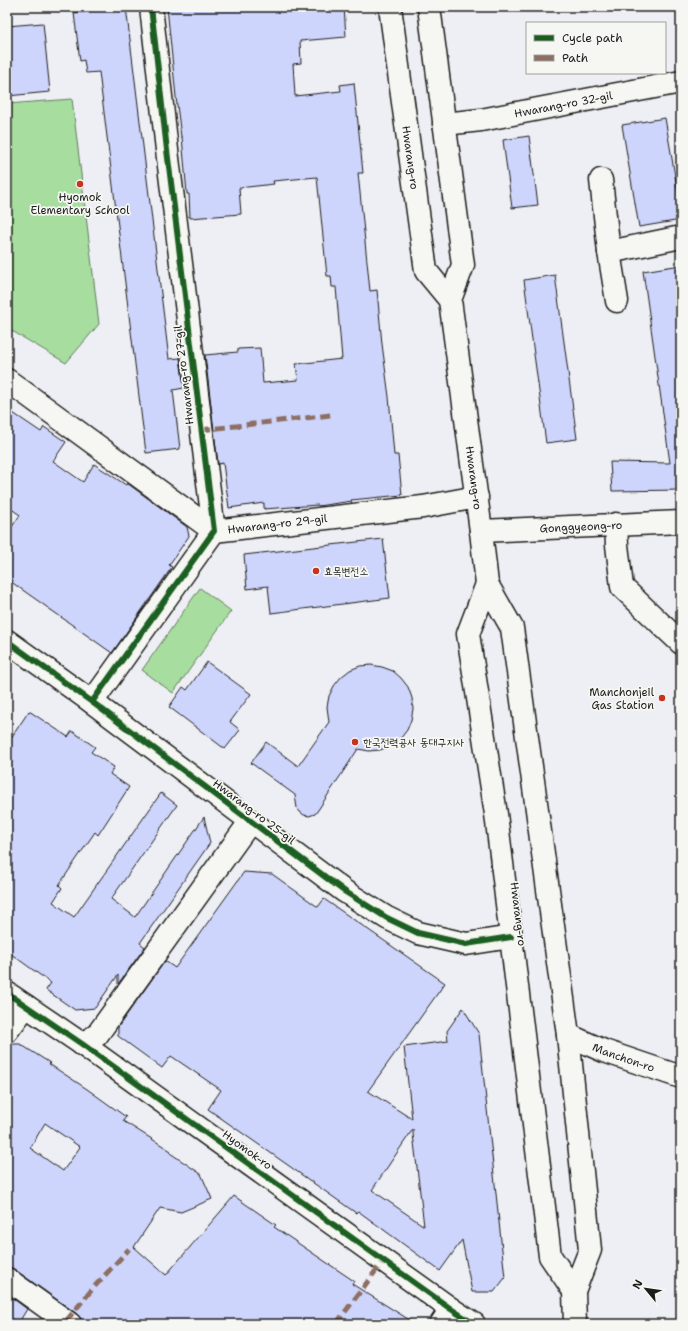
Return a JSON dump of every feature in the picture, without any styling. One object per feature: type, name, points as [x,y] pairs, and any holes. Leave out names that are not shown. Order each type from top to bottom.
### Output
[{"type":"street","name":"Hwarang-ro 27-gil","points":[[151,7],[214,531]]},
{"type":"street","name":"Hwarang-ro","points":[[390,7],[426,271],[450,300]]},
{"type":"street","name":"Hwarang-ro","points":[[429,7],[463,265],[450,300],[477,497],[487,584],[512,628],[568,1035],[590,1250],[574,1291],[576,1324]]},
{"type":"street","name":"Hwarang-ro 32-gil","points":[[444,124],[481,120],[681,82]]},
{"type":"street","points":[[600,180],[617,301]]},
{"type":"street","points":[[609,252],[681,237]]},
{"type":"street","name":"Hwarang-ro 29-gil","points":[[7,380],[214,531],[423,507],[477,497]]},
{"type":"street","name":"Gonggyeong-ro","points":[[481,531],[681,522]]},
{"type":"street","points":[[616,524],[622,587],[681,644]]},
{"type":"street","points":[[92,702],[214,531]]},
{"type":"street","name":"Hwarang-ro","points":[[487,584],[468,634],[496,814],[550,1256],[574,1291]]},
{"type":"street","name":"Hwarang-ro 25-gil","points":[[7,641],[92,702],[344,891],[387,918],[418,933],[466,944],[511,937]]},
{"type":"street","points":[[82,1044],[97,1035],[250,822]]},
{"type":"street","name":"Hyomok-ro","points":[[7,993],[82,1044],[446,1317],[474,1324]]},
{"type":"street","points":[[7,1030],[26,1006]]},
{"type":"street","name":"Manchon-ro","points":[[568,1035],[604,1051],[681,1077]]},
{"type":"street","points":[[7,1279],[70,1324]]},
{"type":"green space","points":[[72,99],[99,324],[66,363],[7,328],[7,104]]},
{"type":"green space","points":[[200,588],[231,611],[173,693],[142,670]]},
{"type":"building","points":[[126,7],[169,359],[180,358],[184,388],[173,390],[180,449],[146,453],[99,72],[86,73],[84,60],[80,61],[74,13]]},
{"type":"building","points":[[167,7],[344,7],[346,37],[300,41],[301,63],[293,64],[295,96],[341,91],[340,85],[354,83],[363,173],[358,173],[370,291],[377,290],[394,455],[398,455],[402,495],[351,500],[352,501],[318,506],[264,509],[264,503],[229,508],[223,463],[218,464],[205,355],[238,352],[238,349],[260,348],[263,383],[298,380],[296,364],[342,359],[336,287],[332,287],[331,276],[327,276],[317,177],[273,181],[274,184],[239,188],[241,214],[190,218],[189,194],[187,194]]},
{"type":"building","points":[[43,23],[50,92],[7,96],[7,26]]},
{"type":"building","points":[[665,118],[681,211],[681,220],[639,227],[622,125]]},
{"type":"building","points":[[529,136],[538,205],[512,208],[503,140]]},
{"type":"building","points":[[681,265],[681,490],[612,491],[610,462],[670,463],[643,271]]},
{"type":"building","points":[[555,275],[577,439],[546,443],[524,280]]},
{"type":"building","points":[[7,409],[41,432],[44,427],[66,442],[53,461],[83,482],[94,464],[126,485],[127,483],[187,527],[189,536],[169,565],[172,567],[112,653],[7,579],[7,534],[20,515],[7,506]]},
{"type":"building","name":"효목변전소","points":[[383,539],[390,598],[271,613],[268,586],[247,589],[244,555]]},
{"type":"building","points":[[207,662],[251,694],[230,722],[240,730],[225,749],[169,707],[183,687],[187,690]]},
{"type":"building","name":"한국전력공사 동대구지사","points":[[371,665],[393,671],[408,687],[412,698],[413,709],[407,730],[400,739],[391,746],[380,750],[369,751],[358,749],[315,814],[309,816],[304,815],[297,808],[295,795],[251,763],[266,742],[298,766],[329,722],[327,707],[329,696],[334,686],[341,677],[350,670],[360,666]]},
{"type":"building","points":[[29,711],[68,737],[72,731],[95,747],[91,752],[114,767],[110,774],[129,787],[98,835],[95,832],[59,885],[62,888],[53,902],[74,917],[161,793],[177,805],[111,899],[135,917],[204,817],[210,843],[140,943],[145,947],[118,984],[118,975],[95,1008],[75,1010],[46,990],[51,983],[7,951],[7,744]]},
{"type":"building","points":[[244,872],[272,874],[318,907],[324,899],[445,983],[368,1091],[412,1119],[404,1047],[448,1041],[447,1031],[463,1008],[479,1034],[505,1278],[494,1292],[472,1292],[462,1240],[440,1271],[358,1211],[356,1213],[208,1109],[221,1090],[171,1056],[162,1068],[118,1036],[118,1027],[165,961],[175,968]],"holes":[[[413,1129],[424,1226],[372,1190]]]},
{"type":"building","points":[[7,1044],[20,1044],[50,1063],[49,1064],[126,1117],[123,1121],[171,1151],[170,1153],[201,1174],[212,1199],[181,1212],[160,1208],[134,1247],[166,1275],[234,1196],[276,1225],[274,1227],[354,1281],[352,1284],[416,1324],[87,1324],[77,1314],[14,1269],[7,1267]],"holes":[[[45,1123],[80,1147],[63,1171],[30,1148]]]},
{"type":"building","points":[[7,1294],[27,1309],[18,1324],[7,1324]]},
{"type":"marked path","points":[[201,430],[331,415]]},
{"type":"marked path","points":[[66,1321],[95,1286],[129,1249]]},
{"type":"marked path","points":[[336,1324],[383,1261]]},
{"type":"cycle path","points":[[92,702],[214,531],[151,7]]},
{"type":"cycle path","points":[[7,641],[92,702],[344,891],[387,918],[418,933],[466,944],[511,937]]},
{"type":"cycle path","points":[[7,993],[82,1044],[474,1324]]},
{"type":"place","name":"Hyomok Elementary School","points":[[80,184]]},
{"type":"place","name":"효목변전소","points":[[316,571]]},
{"type":"place","name":"Manchonjeil Gas Station","points":[[662,698]]},
{"type":"place","name":"한국전력공사 동대구지사","points":[[355,742]]}]
